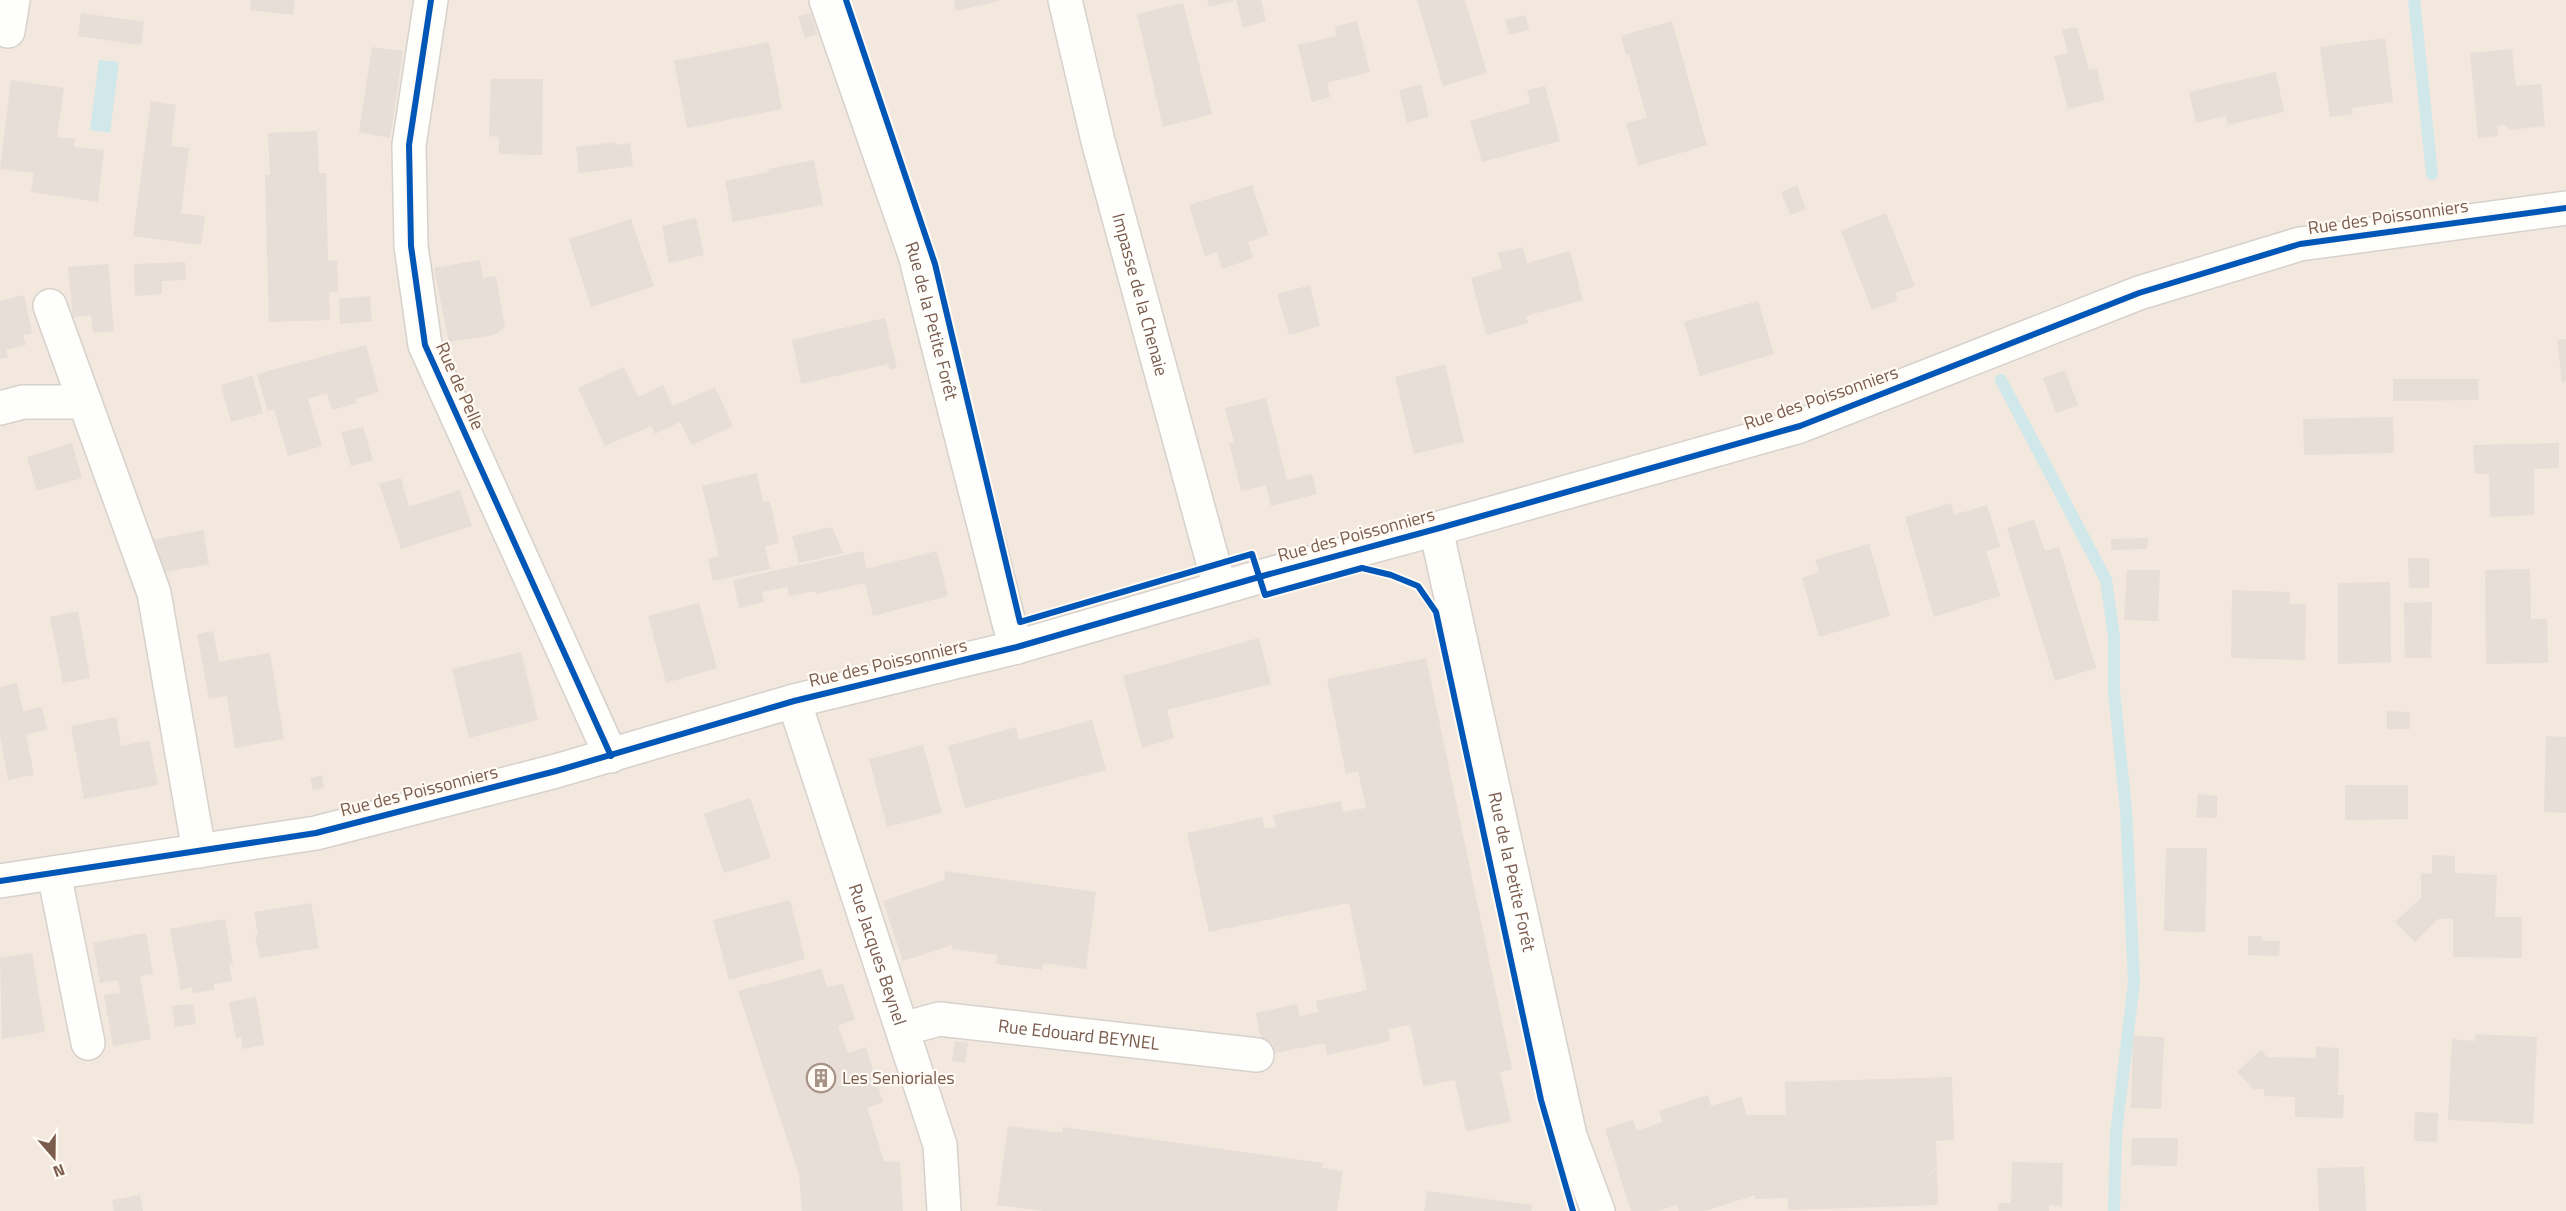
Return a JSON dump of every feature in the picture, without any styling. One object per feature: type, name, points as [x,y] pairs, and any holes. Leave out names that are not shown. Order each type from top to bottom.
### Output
[{"type":"street","name":"Rue de Pelle","points":[[431,0],[409,145],[411,246],[425,345],[611,756]]},
{"type":"street","name":"Rue de la Petite Forêt","points":[[826,0],[915,255],[1017,647]]},
{"type":"street","name":"Impasse de la Chenaie","points":[[1065,0],[1098,141],[1220,588]]},
{"type":"street","name":"Rue des Poissonniers","points":[[0,881],[316,833],[611,756],[794,701],[1017,647],[1800,426],[2139,293],[2300,244],[2566,208]]},
{"type":"street","points":[[50,306],[154,593],[200,851]]},
{"type":"street","points":[[0,408],[23,402],[85,402]]},
{"type":"street","name":"Rue de la Petite Forêt","points":[[1436,530],[1570,1136],[1598,1211]]},
{"type":"street","name":"Rue Jacques Beynel","points":[[794,701],[940,1145],[944,1211]]},
{"type":"street","points":[[54,873],[88,1043]]},
{"type":"street","name":"Rue Edouard BEYNEL","points":[[903,1029],[939,1019],[1257,1055]]},
{"type":"shaded area","points":[[0,0],[2566,0],[2566,1211],[0,1211]]},
{"type":"water","points":[[99,60],[119,62],[110,133],[90,130]]},
{"type":"building","points":[[251,0],[295,0],[293,15],[250,10]]},
{"type":"building","points":[[954,0],[999,0],[999,1],[956,11]]},
{"type":"building","points":[[1207,0],[1234,0],[1234,1],[1209,7]]},
{"type":"building","points":[[1236,0],[1261,0],[1266,21],[1243,28]]},
{"type":"building","points":[[1417,0],[1465,0],[1487,73],[1443,86]]},
{"type":"building","points":[[1183,3],[1212,114],[1163,127],[1137,14]]},
{"type":"building","points":[[81,13],[144,22],[141,45],[78,36]]},
{"type":"building","points":[[811,13],[817,34],[805,38],[798,16]]},
{"type":"building","points":[[1526,15],[1529,30],[1509,35],[1505,20]]},
{"type":"building","points":[[1357,21],[1370,72],[1327,83],[1330,97],[1312,102],[1298,45],[1337,36],[1335,27]]},
{"type":"building","points":[[1672,21],[1707,145],[1638,166],[1626,123],[1647,118],[1629,54],[1626,55],[1621,36]]},
{"type":"building","points":[[2077,27],[2089,70],[2097,69],[2105,100],[2068,109],[2054,56],[2068,53],[2062,30]]},
{"type":"building","points":[[2385,38],[2393,102],[2352,108],[2353,114],[2330,117],[2320,47]]},
{"type":"building","points":[[769,42],[782,109],[687,128],[674,61]]},
{"type":"building","points":[[372,47],[403,51],[390,138],[359,132]]},
{"type":"building","points":[[2512,49],[2516,86],[2541,84],[2545,126],[2510,130],[2505,125],[2497,126],[2498,136],[2478,138],[2470,53]]},
{"type":"building","points":[[2276,72],[2284,112],[2228,125],[2226,116],[2196,123],[2189,92]]},
{"type":"building","points":[[491,79],[543,79],[542,155],[499,154],[499,137],[489,136]]},
{"type":"building","points":[[11,80],[64,88],[57,137],[75,139],[74,147],[104,150],[98,202],[31,192],[34,173],[0,169]]},
{"type":"building","points":[[1421,84],[1429,117],[1407,123],[1399,90]]},
{"type":"building","points":[[1545,86],[1560,141],[1482,162],[1470,121],[1530,103],[1527,90]]},
{"type":"building","points":[[151,101],[176,105],[171,146],[189,148],[181,213],[205,216],[201,245],[133,236]]},
{"type":"building","points":[[317,131],[319,173],[326,173],[328,261],[337,260],[338,292],[329,292],[330,320],[269,322],[265,175],[270,175],[268,133]]},
{"type":"building","points":[[616,142],[617,145],[630,143],[633,166],[579,173],[576,147]]},
{"type":"building","points":[[814,160],[823,205],[733,222],[725,181],[769,172],[768,169]]},
{"type":"building","points":[[1252,185],[1269,235],[1248,242],[1253,258],[1222,269],[1217,252],[1205,256],[1189,205]]},
{"type":"building","points":[[1797,185],[1806,209],[1790,215],[1781,192]]},
{"type":"building","points":[[1886,213],[1915,286],[1895,293],[1898,300],[1872,310],[1841,231]]},
{"type":"building","points":[[696,218],[704,255],[669,263],[662,226]]},
{"type":"building","points":[[631,219],[654,286],[591,307],[569,239]]},
{"type":"building","points":[[1523,247],[1527,263],[1570,251],[1583,300],[1526,316],[1528,323],[1486,335],[1471,278],[1502,269],[1498,253]]},
{"type":"building","points":[[480,260],[483,278],[496,276],[505,327],[494,335],[449,342],[434,268]]},
{"type":"building","points":[[185,262],[186,280],[162,281],[162,294],[135,296],[134,264]]},
{"type":"building","points":[[108,264],[114,331],[93,333],[91,315],[73,317],[68,267]]},
{"type":"building","points":[[1310,285],[1320,326],[1289,335],[1277,294]]},
{"type":"building","points":[[24,295],[32,333],[23,335],[26,345],[6,350],[8,357],[0,359],[0,301]]},
{"type":"building","points":[[370,296],[372,321],[340,324],[339,299]]},
{"type":"building","points":[[1758,301],[1774,354],[1700,376],[1684,322]]},
{"type":"building","points":[[885,318],[897,368],[890,370],[888,364],[801,384],[792,340]]},
{"type":"building","points":[[2566,339],[2566,381],[2562,382],[2557,340]]},
{"type":"building","points":[[366,345],[379,392],[356,399],[357,403],[332,410],[327,393],[308,399],[322,446],[288,456],[274,409],[268,411],[257,374]]},
{"type":"building","points":[[1445,364],[1464,442],[1414,454],[1395,377]]},
{"type":"building","points":[[624,367],[638,397],[663,385],[673,406],[715,387],[733,426],[692,445],[680,422],[655,434],[651,426],[605,446],[578,388]]},
{"type":"building","points":[[2065,370],[2078,405],[2056,413],[2043,378]]},
{"type":"building","points":[[252,376],[263,413],[231,422],[221,385]]},
{"type":"building","points":[[2393,379],[2478,379],[2479,400],[2393,401]]},
{"type":"building","points":[[1266,398],[1287,480],[1312,474],[1317,494],[1271,506],[1266,485],[1241,491],[1229,443],[1234,442],[1225,408]]},
{"type":"building","points":[[2393,417],[2394,453],[2304,455],[2303,419]]},
{"type":"building","points":[[363,427],[373,460],[351,466],[341,432]]},
{"type":"building","points":[[72,443],[82,478],[37,491],[27,457]]},
{"type":"building","points":[[2559,443],[2559,468],[2534,469],[2534,515],[2490,517],[2489,474],[2475,474],[2473,445]]},
{"type":"building","points":[[757,473],[763,502],[770,501],[779,543],[765,546],[770,569],[713,581],[708,559],[719,556],[702,486]]},
{"type":"building","points":[[401,478],[409,507],[460,490],[472,526],[401,549],[379,484]]},
{"type":"building","points":[[1951,503],[1954,515],[1987,505],[2000,547],[1986,551],[2000,596],[1934,617],[1905,517]]},
{"type":"building","points":[[2034,520],[2045,551],[2059,547],[2096,668],[2055,681],[2007,528]]},
{"type":"building","points":[[832,527],[843,553],[799,563],[792,536]]},
{"type":"building","points":[[203,530],[209,564],[159,573],[153,540]]},
{"type":"building","points":[[2148,538],[2147,549],[2111,550],[2111,539]]},
{"type":"building","points":[[1869,544],[1890,616],[1819,637],[1802,578],[1819,572],[1815,560]]},
{"type":"building","points":[[863,551],[866,568],[861,570],[937,551],[948,596],[873,616],[865,583],[816,594],[816,591],[789,596],[787,587],[762,592],[764,602],[739,608],[733,580]]},
{"type":"building","points":[[2408,558],[2429,558],[2429,588],[2409,588]]},
{"type":"building","points":[[2530,569],[2531,619],[2547,619],[2548,663],[2486,664],[2485,570]]},
{"type":"building","points":[[2127,570],[2160,570],[2158,621],[2124,620]]},
{"type":"building","points":[[2390,582],[2391,662],[2338,664],[2338,583]]},
{"type":"building","points":[[2232,590],[2290,592],[2289,604],[2306,604],[2305,660],[2231,658]]},
{"type":"building","points":[[2432,602],[2431,658],[2405,658],[2404,603]]},
{"type":"building","points":[[699,603],[717,668],[666,683],[648,616]]},
{"type":"building","points":[[78,611],[90,678],[63,683],[50,617]]},
{"type":"building","points":[[213,631],[219,662],[270,653],[284,739],[235,748],[227,696],[209,699],[197,634]]},
{"type":"building","points":[[1259,638],[1271,684],[1167,710],[1174,738],[1142,748],[1123,676]]},
{"type":"building","points":[[521,652],[538,720],[469,738],[452,669]]},
{"type":"building","points":[[1426,658],[1512,1069],[1500,1072],[1511,1122],[1466,1131],[1455,1080],[1423,1086],[1410,1025],[1388,1029],[1390,1041],[1327,1055],[1325,1043],[1275,1053],[1272,1042],[1262,1045],[1256,1013],[1297,1004],[1300,1016],[1318,1012],[1316,1001],[1367,990],[1349,903],[1209,932],[1187,833],[1262,817],[1265,829],[1276,827],[1273,815],[1341,801],[1343,812],[1366,808],[1358,771],[1346,774],[1327,679]]},
{"type":"building","points":[[17,683],[23,711],[42,707],[47,730],[26,734],[34,775],[8,780],[0,736],[0,687]]},
{"type":"building","points":[[2387,711],[2410,712],[2410,729],[2387,729]]},
{"type":"building","points":[[116,717],[121,746],[149,740],[158,785],[84,799],[71,726]]},
{"type":"building","points":[[1092,720],[1106,770],[965,808],[948,746],[1016,727],[1019,740]]},
{"type":"building","points":[[2546,736],[2566,737],[2566,813],[2544,812]]},
{"type":"building","points":[[923,745],[942,813],[887,827],[869,759]]},
{"type":"building","points":[[322,775],[324,788],[313,790],[310,778]]},
{"type":"building","points":[[2345,785],[2408,785],[2408,819],[2345,820]]},
{"type":"building","points":[[2198,794],[2217,796],[2217,818],[2196,817]]},
{"type":"building","points":[[750,798],[771,858],[724,873],[704,814]]},
{"type":"building","points":[[2166,848],[2207,848],[2205,932],[2164,931]]},
{"type":"building","points":[[2432,855],[2455,856],[2455,873],[2497,875],[2495,917],[2522,917],[2522,958],[2453,957],[2453,919],[2438,919],[2415,942],[2395,922],[2421,898],[2421,873],[2432,874]]},
{"type":"building","points":[[944,871],[1096,892],[1086,969],[1043,963],[1042,970],[996,964],[997,955],[952,949],[952,945],[903,961],[883,901],[945,880]]},
{"type":"building","points":[[790,900],[805,959],[729,980],[713,920]]},
{"type":"building","points":[[311,903],[319,948],[260,958],[255,935],[258,934],[254,912]]},
{"type":"building","points":[[225,919],[233,964],[229,964],[232,981],[214,984],[214,990],[193,993],[192,987],[181,990],[170,929]]},
{"type":"building","points":[[146,933],[153,974],[140,976],[151,1039],[113,1046],[104,995],[121,993],[118,980],[100,983],[93,943]]},
{"type":"building","points":[[2248,936],[2262,936],[2262,941],[2280,941],[2279,956],[2248,955]]},
{"type":"building","points":[[32,953],[45,1032],[2,1039],[0,958]]},
{"type":"building","name":"Les Senioriales","points":[[821,969],[827,987],[843,984],[855,1019],[838,1026],[848,1053],[866,1047],[883,1102],[867,1108],[884,1161],[900,1162],[903,1211],[802,1211],[799,1175],[738,991]]},
{"type":"building","points":[[256,997],[264,1045],[243,1049],[241,1037],[236,1038],[229,1002]]},
{"type":"building","points":[[193,1004],[196,1024],[175,1027],[172,1006]]},
{"type":"building","points":[[2475,1034],[2537,1037],[2533,1124],[2448,1120],[2452,1039],[2475,1041]]},
{"type":"building","points":[[2133,1036],[2164,1037],[2161,1109],[2131,1108]]},
{"type":"building","points":[[955,1041],[968,1043],[965,1063],[952,1061]]},
{"type":"building","points":[[2316,1047],[2339,1048],[2338,1095],[2344,1095],[2343,1118],[2295,1117],[2295,1097],[2264,1096],[2264,1089],[2253,1089],[2237,1072],[2261,1050],[2267,1057],[2316,1058]]},
{"type":"building","points":[[1952,1077],[1954,1140],[1936,1141],[1937,1167],[1924,1180],[1937,1169],[1938,1205],[1788,1210],[1788,1198],[1755,1199],[1755,1195],[1705,1211],[1679,1211],[1677,1205],[1658,1211],[1631,1211],[1605,1129],[1633,1120],[1637,1131],[1662,1122],[1659,1111],[1708,1095],[1711,1106],[1741,1097],[1747,1115],[1786,1115],[1785,1082]]},
{"type":"building","points":[[2415,1112],[2438,1113],[2437,1142],[2414,1141]]},
{"type":"building","points":[[1008,1126],[1062,1133],[1063,1127],[1323,1163],[1322,1168],[1343,1171],[1337,1211],[1044,1211],[997,1205]]},
{"type":"building","points":[[2132,1138],[2178,1138],[2177,1166],[2131,1165]]},
{"type":"building","points":[[2012,1162],[2063,1163],[2062,1206],[2049,1205],[2049,1211],[1998,1211],[1998,1203],[2011,1203]]},
{"type":"building","points":[[2364,1167],[2366,1211],[2319,1211],[2317,1168]]},
{"type":"building","points":[[1427,1191],[1532,1205],[1531,1211],[1424,1211]]},
{"type":"building","points":[[140,1195],[143,1211],[114,1211],[112,1200]]},
{"type":"waterway","points":[[2414,0],[2432,174]]},
{"type":"waterway","points":[[2001,380],[2106,580],[2114,637],[2114,691],[2126,810],[2134,982],[2116,1134],[2114,1211]]},
{"type":"cycle path","points":[[431,0],[409,145],[411,246],[425,345],[611,756]]},
{"type":"cycle path","points":[[846,0],[935,264],[1020,622],[1252,554],[1265,595],[1362,568],[1391,575],[1418,586],[1436,612],[1541,1100],[1573,1211]]},
{"type":"cycle path","points":[[0,881],[316,833],[556,771],[794,701],[1017,647],[1800,426],[2139,293],[2300,244],[2566,208]]},
{"type":"place","name":"Les Senioriales","points":[[821,1078]]}]
